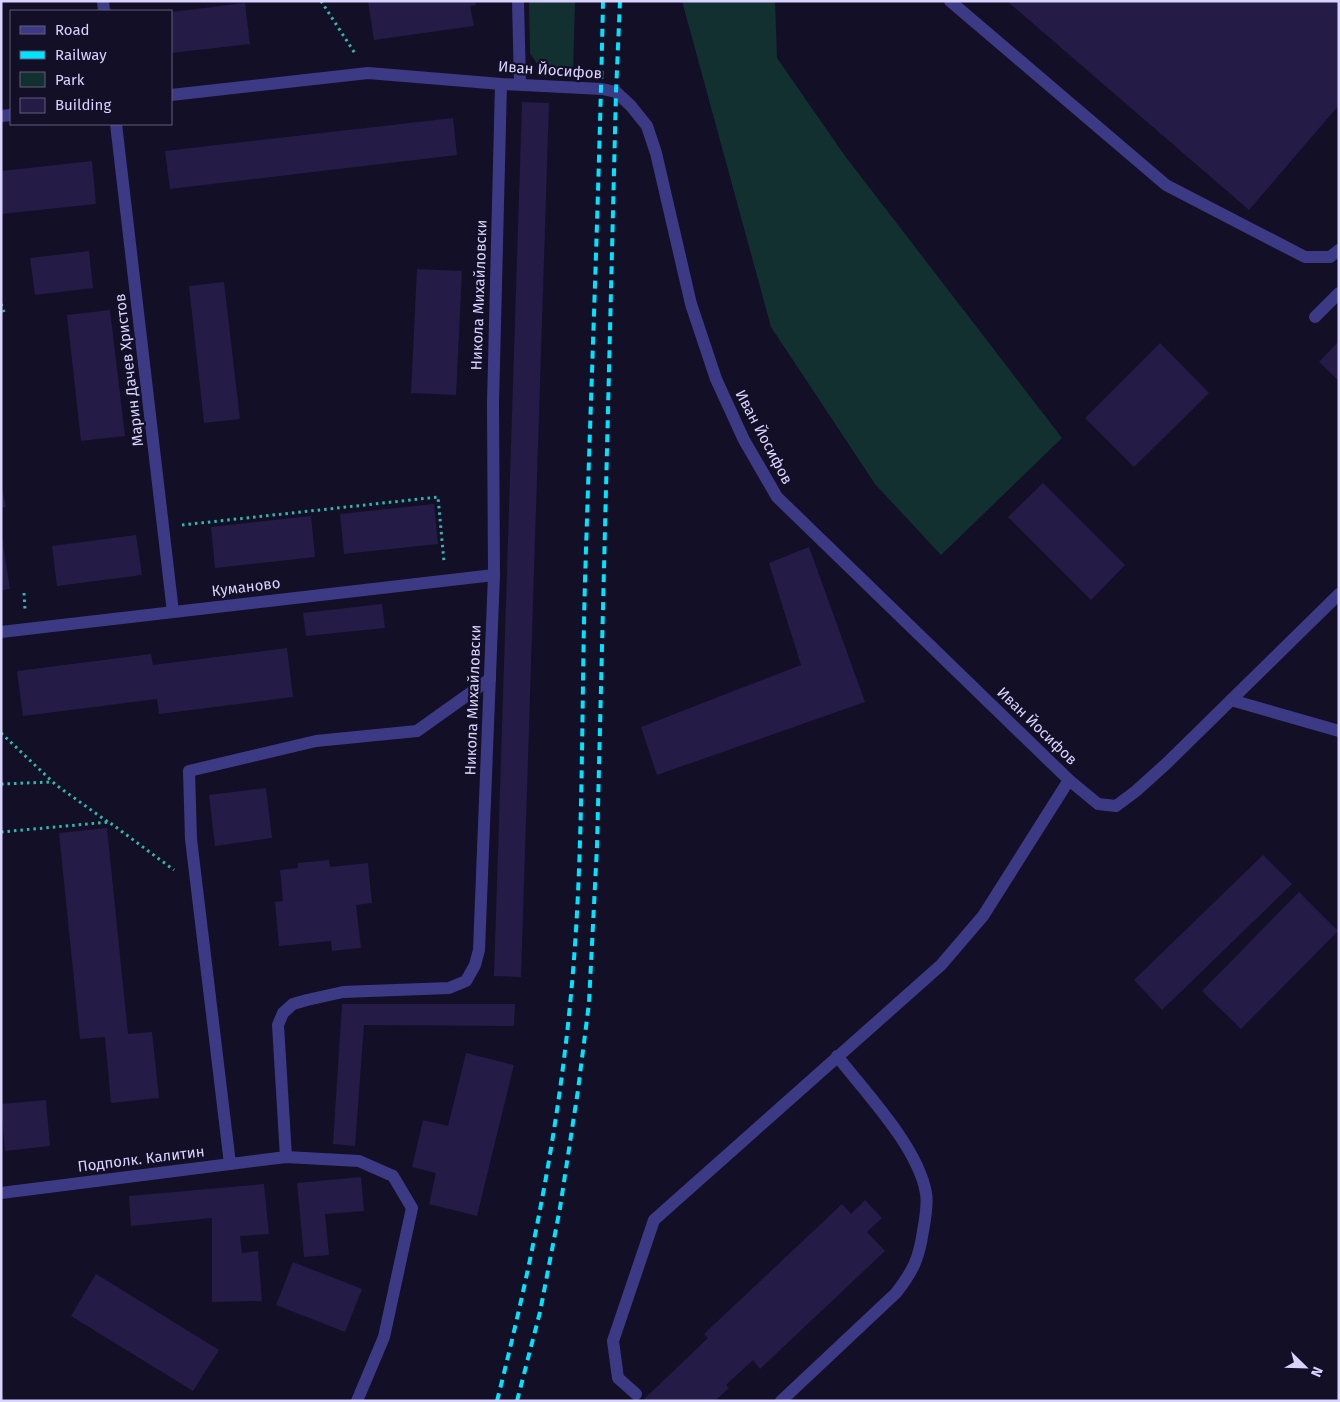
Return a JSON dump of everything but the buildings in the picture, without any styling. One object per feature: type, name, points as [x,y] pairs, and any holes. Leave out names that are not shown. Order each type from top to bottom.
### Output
[{"type":"street","points":[[518,1],[520,84]]},
{"type":"street","points":[[950,1],[1166,185],[1305,257],[1330,257],[1339,250]]},
{"type":"street","name":"Иван Йосифов","points":[[172,94],[368,73],[501,84],[602,89],[616,92],[632,106],[647,126],[656,153],[691,304],[716,379],[744,440],[777,497],[1069,780],[1098,804],[1116,806],[1136,791],[1339,594]]},
{"type":"street","name":"Никола Михайловски","points":[[286,1156],[278,1025],[283,1013],[293,1004],[343,992],[449,988],[466,981],[475,965],[479,950],[494,575],[493,403],[501,84]]},
{"type":"street","name":"Марин Дачев Христов","points":[[116,125],[173,612]]},
{"type":"street","points":[[1315,318],[1339,293]]},
{"type":"street","name":"Куманово","points":[[1,632],[494,575]]},
{"type":"street","points":[[230,1164],[191,839],[189,771],[316,741],[417,731],[490,679]]},
{"type":"street","points":[[1231,700],[1339,731]]},
{"type":"street","points":[[636,1394],[618,1378],[613,1341],[654,1220],[941,965],[982,916],[1069,780]]},
{"type":"street","points":[[781,1401],[896,1293],[910,1275],[920,1249],[925,1221],[926,1194],[917,1167],[899,1136],[837,1056]]},
{"type":"street","name":"Подполк. Калитин","points":[[1,1193],[286,1156],[359,1161],[394,1176],[412,1208],[384,1337],[358,1401]]},
{"type":"path","points":[[321,1],[368,73]]},
{"type":"path","points":[[1,304],[4,312]]},
{"type":"path","points":[[163,527],[438,497],[444,550],[444,580]]},
{"type":"path","points":[[1,733],[52,782],[197,886]]},
{"type":"path","points":[[1,784],[52,782]]},
{"type":"path","points":[[1,832],[109,822]]},
{"type":"green space","points":[[529,1],[575,1],[573,73],[553,75],[538,65],[530,53]]},
{"type":"green space","points":[[682,1],[775,1],[777,58],[845,156],[1062,438],[941,555],[875,484],[771,327]]},
{"type":"railway","points":[[497,1401],[541,1204],[558,1105],[570,1005],[580,846],[585,581],[603,1]]},
{"type":"railway","points":[[517,1401],[540,1312],[560,1208],[589,1003],[597,846],[616,92],[620,1]]}]
